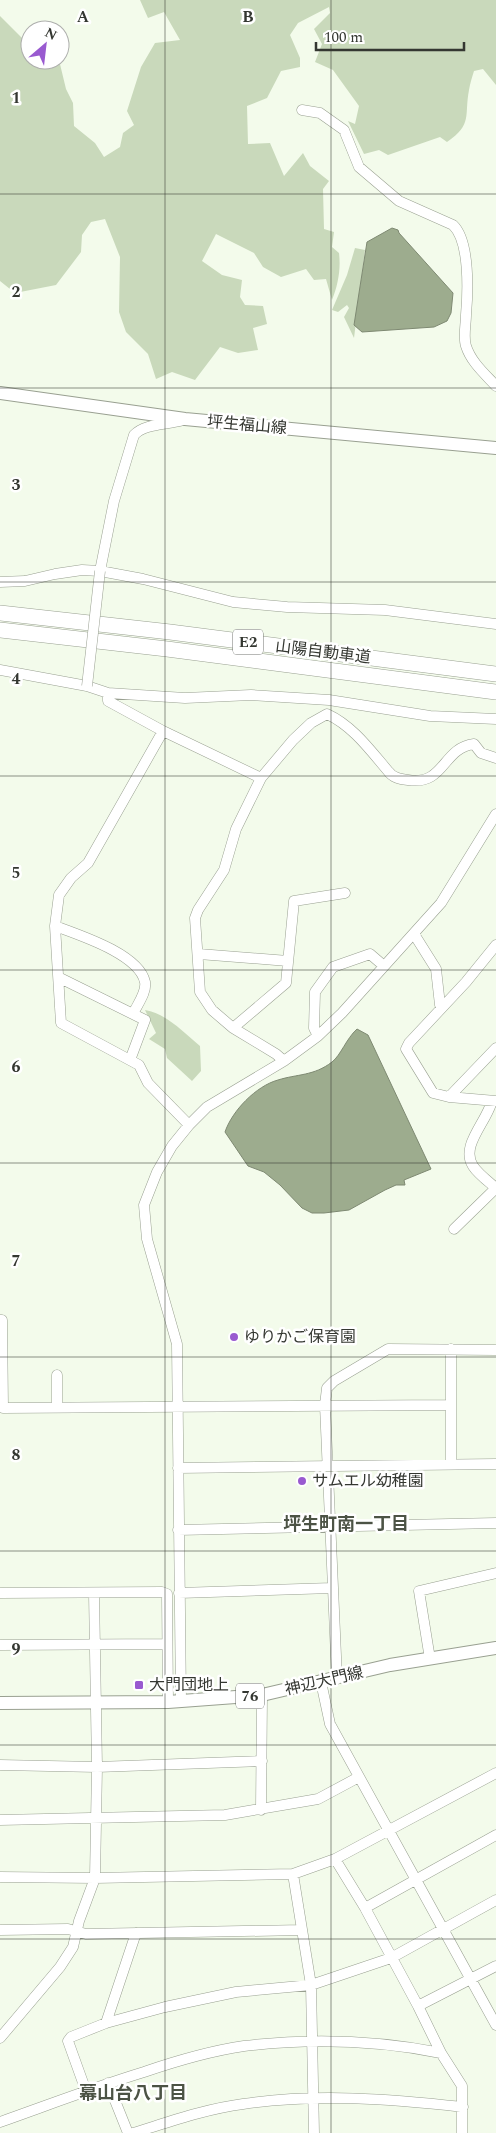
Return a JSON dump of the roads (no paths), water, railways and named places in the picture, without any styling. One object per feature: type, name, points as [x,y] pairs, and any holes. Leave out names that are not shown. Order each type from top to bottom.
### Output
[{"type":"highway","name":"山陽自動車道","points":[[0,613],[152,629],[496,674]]},
{"type":"highway","name":"山陽自動車道","points":[[0,630],[158,648],[496,692]]},
{"type":"main road","name":"坪生福山線","points":[[0,393],[184,419],[494,445]]},
{"type":"main road","name":"神辺大門線","points":[[0,1703],[168,1702],[262,1695],[390,1666],[496,1648]]},
{"type":"street","points":[[302,110],[320,113],[344,130],[359,167],[399,201],[452,225],[459,231],[462,240],[468,289],[465,345],[475,363],[496,386]]},
{"type":"street","points":[[87,686],[100,571],[114,501],[134,435],[140,428],[171,424],[184,419]]},
{"type":"street","points":[[0,582],[25,581],[82,570],[100,571],[143,579],[233,602],[288,607],[385,610],[496,624]]},
{"type":"street","points":[[0,670],[87,686],[108,693],[184,698],[251,695],[329,700],[430,716],[496,720]]},
{"type":"street","points":[[108,693],[108,701],[163,731],[261,778]]},
{"type":"street","points":[[284,1061],[259,1042],[244,1036],[233,1028],[212,1010],[200,992],[199,954],[195,918],[198,910],[224,870],[236,829],[261,778],[293,740],[311,724],[327,714],[329,700]]},
{"type":"street","points":[[327,714],[339,720],[356,734],[392,776],[401,779],[420,782],[432,777],[460,746],[468,744],[474,744],[481,753],[496,758]]},
{"type":"street","points":[[163,731],[88,863],[71,878],[59,895],[55,926],[60,978],[61,1023],[139,1065],[148,1082],[189,1125]]},
{"type":"street","points":[[181,1701],[177,1344],[147,1239],[144,1206],[157,1172],[172,1146],[189,1125],[207,1106],[284,1061],[318,1036],[441,903],[496,814]]},
{"type":"street","points":[[233,1028],[286,983],[294,902],[345,893]]},
{"type":"street","points":[[55,926],[94,940],[131,961],[145,982],[143,994],[133,1014]]},
{"type":"street","points":[[414,934],[436,970],[440,1005],[442,1007]]},
{"type":"street","points":[[454,1229],[496,1188],[473,1167],[468,1155],[470,1144],[494,1101],[449,1097],[433,1093],[406,1049],[409,1042],[466,982],[496,945]]},
{"type":"street","points":[[199,954],[288,961]]},
{"type":"street","points":[[318,1036],[314,1028],[315,992],[333,967],[370,954],[384,966]]},
{"type":"street","points":[[60,978],[145,1020],[130,1060]]},
{"type":"street","points":[[449,1097],[496,1048]]},
{"type":"street","points":[[0,1320],[2,1320],[2,1408],[451,1405]]},
{"type":"street","points":[[337,1679],[325,1405],[327,1388],[388,1349],[496,1350]]},
{"type":"street","points":[[451,1349],[451,1464]]},
{"type":"street","points":[[57,1375],[57,1407]]},
{"type":"street","points":[[178,1468],[496,1464]]},
{"type":"street","points":[[178,1530],[496,1523]]},
{"type":"street","points":[[430,1659],[418,1591],[496,1573]]},
{"type":"street","points":[[179,1593],[332,1588]]},
{"type":"street","points":[[0,1593],[162,1592],[167,1594],[168,1702]]},
{"type":"street","points":[[0,2038],[60,1967],[73,1947],[95,1878],[97,1767],[93,1644],[94,1593]]},
{"type":"street","points":[[0,1645],[168,1644]]},
{"type":"street","points":[[321,1682],[330,1724],[496,2025]]},
{"type":"street","points":[[261,1810],[262,1695]]},
{"type":"street","points":[[0,1765],[97,1767],[262,1761]]},
{"type":"street","points":[[0,1877],[95,1878],[293,1874],[335,1858],[496,1773]]},
{"type":"street","points":[[0,1820],[225,1815],[318,1799],[359,1777]]},
{"type":"street","points":[[365,1908],[496,1835]]},
{"type":"street","points":[[335,1858],[365,1908],[441,2053],[462,2086],[462,2133]]},
{"type":"street","points":[[293,1874],[311,1985],[314,2133]]},
{"type":"street","points":[[86,2091],[68,2040],[71,2037],[106,2023],[165,2007],[236,1992],[311,1985],[391,1958],[496,1900]]},
{"type":"street","points":[[0,1930],[77,1931],[86,1934],[302,1930]]},
{"type":"street","points":[[106,2023],[136,1933]]},
{"type":"street","points":[[418,2006],[496,1966]]},
{"type":"street","points":[[0,2122],[108,2083],[186,2058],[243,2046],[312,2042],[365,2042],[441,2053]]},
{"type":"street","points":[[108,2083],[128,2133]]},
{"type":"street","points":[[133,2133],[185,2117],[241,2104],[313,2098],[341,2096],[463,2107]]},
{"type":"place","name":"ゆりかご保育園","points":[[234,1337]]},
{"type":"place","name":"サムエル幼稚園","points":[[302,1481]]},
{"type":"place","name":"大門団地上","points":[[139,1685]]},
{"type":"district","name":"坪生町南一丁目","points":[[346,1524]]},
{"type":"district","name":"幕山台八丁目","points":[[133,2093]]}]
